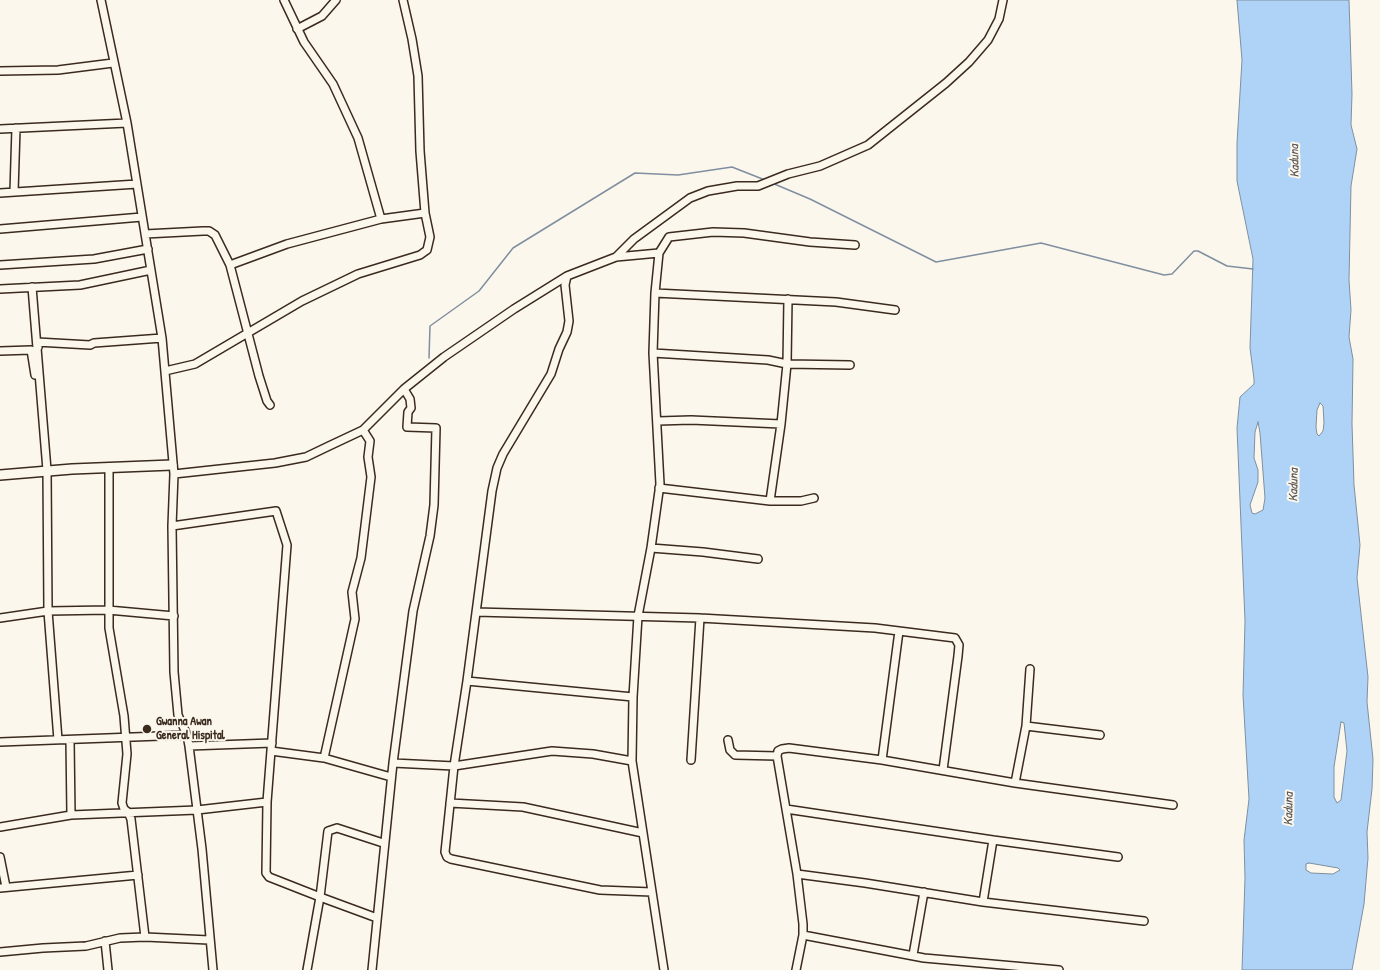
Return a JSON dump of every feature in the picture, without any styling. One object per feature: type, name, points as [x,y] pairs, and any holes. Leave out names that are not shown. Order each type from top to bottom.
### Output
[{"type":"street","points":[[101,0],[113,64],[127,123],[162,338],[173,470],[172,526],[174,672],[178,715],[187,735],[189,746],[213,970]]},
{"type":"street","points":[[284,0],[297,29],[334,84],[358,138],[381,219]]},
{"type":"street","points":[[297,29],[322,16],[336,0]]},
{"type":"street","points":[[165,371],[195,364],[302,301],[358,274],[420,255],[427,250],[430,236],[426,213],[420,151],[418,76],[412,39],[403,0]]},
{"type":"street","points":[[616,257],[634,239],[690,198],[708,191],[737,186],[758,186],[788,174],[820,166],[868,145],[946,83],[969,62],[988,40],[999,19],[1003,0]]},
{"type":"street","points":[[0,71],[58,70],[113,64]]},
{"type":"street","points":[[0,129],[127,123]]},
{"type":"street","points":[[14,192],[16,128]]},
{"type":"street","points":[[0,193],[137,184]]},
{"type":"street","points":[[230,265],[287,244],[381,219],[426,213]]},
{"type":"street","points":[[0,229],[142,217]]},
{"type":"street","points":[[145,234],[209,231],[215,235],[230,265],[259,376],[267,401],[270,405]]},
{"type":"street","points":[[664,970],[632,761],[633,697],[638,616],[659,488],[658,421],[653,353],[655,293],[659,253],[669,237],[713,232],[744,233],[810,242],[855,245]]},
{"type":"street","points":[[0,264],[94,258],[148,249]]},
{"type":"street","points":[[0,475],[47,470],[108,468],[173,470],[275,463],[306,457],[363,430],[404,389],[451,353],[567,276],[616,257],[659,253]]},
{"type":"street","points":[[0,289],[80,286],[151,270]]},
{"type":"street","points":[[567,276],[565,285],[569,321],[567,332],[559,349],[552,374],[507,446],[497,468],[492,491],[467,681],[454,766],[445,852],[446,857],[451,859],[600,890],[652,892]]},
{"type":"street","points":[[32,287],[47,470],[48,611],[58,740]]},
{"type":"street","points":[[655,293],[836,302],[895,310]]},
{"type":"street","points":[[770,501],[782,424],[787,364],[788,299]]},
{"type":"street","points":[[41,407],[37,342],[90,345],[94,343],[162,338]]},
{"type":"street","points":[[0,351],[31,350],[44,433]]},
{"type":"street","points":[[653,353],[768,360],[787,364],[850,365]]},
{"type":"street","points":[[372,970],[383,843],[392,763],[413,611],[430,536],[434,505],[436,428],[407,427],[408,412],[411,408],[410,399],[404,389]]},
{"type":"street","points":[[658,421],[691,420],[782,424]]},
{"type":"street","points":[[324,758],[355,619],[352,592],[361,558],[371,477],[368,457],[370,441],[363,430]]},
{"type":"street","points":[[108,468],[108,610],[126,737],[126,770],[122,803],[124,809],[128,812],[130,819],[145,937]]},
{"type":"street","points":[[659,488],[770,501],[801,501],[814,498]]},
{"type":"street","points":[[172,526],[276,511],[287,545],[267,802],[266,873],[269,877],[377,918]]},
{"type":"street","points":[[650,548],[703,552],[758,559]]},
{"type":"street","points":[[0,618],[48,611],[108,610],[174,616]]},
{"type":"street","points":[[476,612],[700,618],[875,628],[955,638],[957,640],[958,656],[943,770]]},
{"type":"street","points":[[691,760],[700,618]]},
{"type":"street","points":[[882,760],[899,631]]},
{"type":"street","points":[[1015,782],[1026,726],[1030,669]]},
{"type":"street","points":[[467,681],[633,697]]},
{"type":"street","points":[[1026,726],[1100,735]]},
{"type":"street","points":[[0,742],[187,735]]},
{"type":"street","points":[[70,740],[71,815]]},
{"type":"street","points":[[728,740],[730,750],[735,755],[777,756]]},
{"type":"street","points":[[189,746],[272,743]]},
{"type":"street","points":[[796,970],[803,935],[797,874],[777,756],[778,751],[789,748],[882,760],[1015,782],[1173,805]]},
{"type":"street","points":[[271,751],[324,758],[391,776]]},
{"type":"street","points":[[392,763],[454,766],[552,751],[593,754],[632,761]]},
{"type":"street","points":[[0,827],[71,815],[197,810],[267,802]]},
{"type":"street","points":[[450,803],[523,807],[643,833]]},
{"type":"street","points":[[786,808],[993,840],[1118,857]]},
{"type":"street","points":[[307,970],[320,897],[328,831],[337,828],[383,843]]},
{"type":"street","points":[[983,902],[993,840]]},
{"type":"street","points":[[0,857],[3,887],[138,875]]},
{"type":"street","points":[[797,874],[983,902],[1144,921]]},
{"type":"street","points":[[913,955],[924,892]]},
{"type":"street","points":[[803,935],[913,955],[1059,970]]},
{"type":"street","points":[[0,952],[86,946],[105,941],[145,937],[209,940]]},
{"type":"street","points":[[105,941],[108,970]]},
{"type":"water","name":"Kaduna","points":[[1237,0],[1349,0],[1352,94],[1351,125],[1357,149],[1351,186],[1349,280],[1351,310],[1349,337],[1353,359],[1352,424],[1354,485],[1360,545],[1357,578],[1368,677],[1367,702],[1373,759],[1372,789],[1367,832],[1368,858],[1364,904],[1352,970],[1242,970],[1245,878],[1244,840],[1249,799],[1243,695],[1245,621],[1237,428],[1240,397],[1254,384],[1254,379],[1250,348],[1253,259],[1237,181],[1237,143],[1242,60]],"holes":[[[1320,403],[1323,406],[1324,423],[1323,431],[1319,436],[1317,434],[1316,427],[1317,410]],[[1258,422],[1265,498],[1263,510],[1255,514],[1252,513],[1250,505],[1258,482],[1258,470],[1254,458],[1255,432]],[[1341,722],[1344,723],[1347,751],[1341,800],[1337,803],[1334,797],[1334,767]],[[1309,863],[1338,868],[1340,870],[1333,874],[1311,873],[1306,870],[1306,864]]]},
{"type":"waterway","points":[[429,358],[430,326],[479,291],[513,248],[635,173],[678,175],[732,167],[765,180]]},
{"type":"waterway","points":[[772,183],[810,199],[936,262],[1041,243],[1164,275],[1172,274],[1194,251],[1198,251],[1227,266],[1253,269]]},
{"type":"place","name":"Gwanna Awan General Hispital","points":[[147,729]]}]
